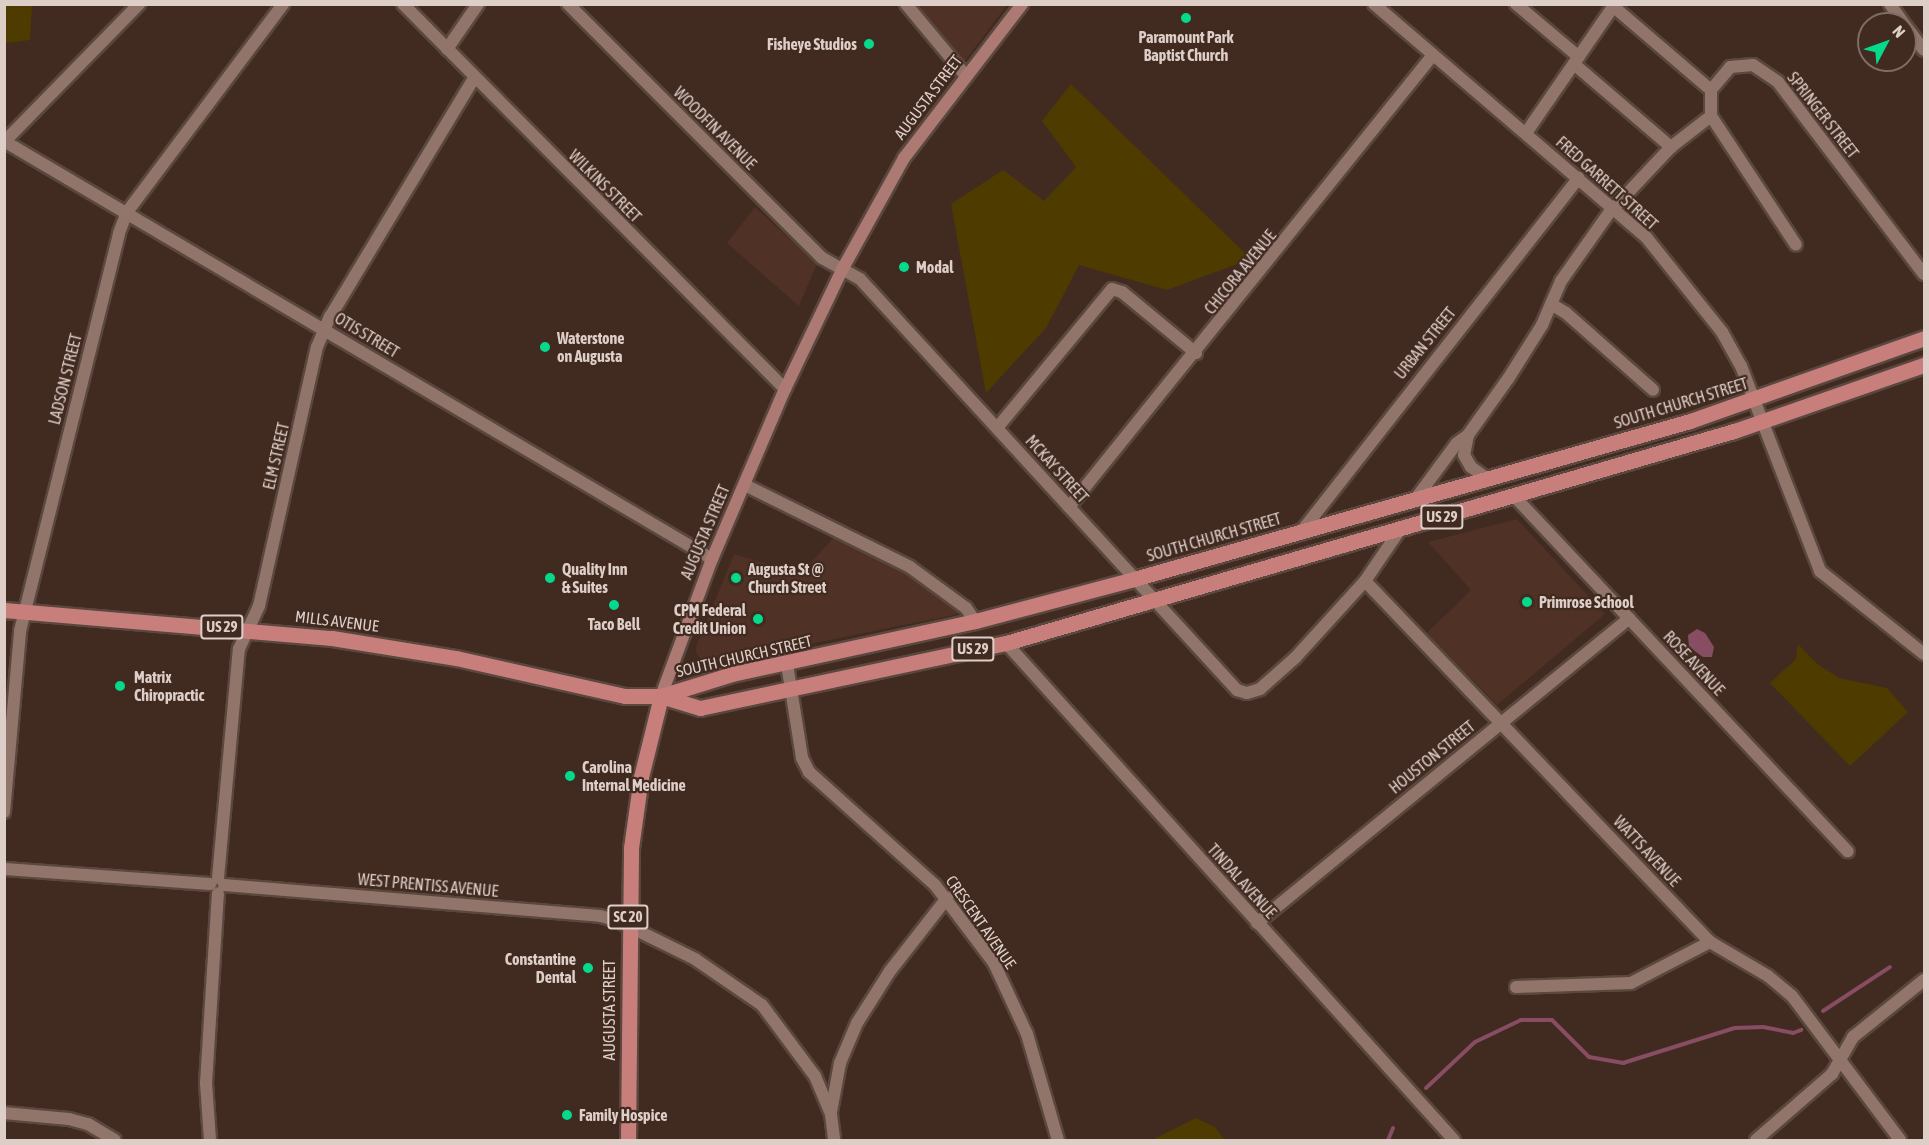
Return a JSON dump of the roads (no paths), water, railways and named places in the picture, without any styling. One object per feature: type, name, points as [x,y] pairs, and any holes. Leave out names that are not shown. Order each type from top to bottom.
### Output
[{"type":"main road","name":"AUGUSTA STREET","points":[[628,1140],[627,926],[633,822],[661,696],[712,559],[785,389],[843,268],[904,158],[1022,4]]},
{"type":"main road","name":"SOUTH CHURCH STREET","points":[[661,696],[711,679],[975,621],[1134,579],[1753,400],[1924,338]]},
{"type":"main road","name":"SOUTH CHURCH STREET","points":[[661,696],[700,708],[791,692],[1006,643],[1515,497],[1761,423],[1924,365]]},
{"type":"main road","name":"MILLS AVENUE","points":[[4,610],[248,629],[402,648],[625,696],[661,696]]},
{"type":"street","points":[[5,141],[139,4]]},
{"type":"street","name":"LADSON STREET","points":[[4,812],[9,737],[25,612],[92,336],[127,212],[283,4]]},
{"type":"street","name":"WILKINS STREET","points":[[403,4],[785,389]]},
{"type":"street","points":[[447,49],[478,4]]},
{"type":"street","name":"WOODFIN AVENUE","points":[[568,4],[822,258],[843,268]]},
{"type":"street","points":[[906,4],[966,76]]},
{"type":"street","name":"FRED GARRETT STREET","points":[[1374,4],[1614,207],[1646,237],[1722,332],[1741,366],[1761,423],[1820,571],[1924,654]]},
{"type":"street","points":[[1516,4],[1671,147]]},
{"type":"street","points":[[1527,133],[1615,6],[1711,90],[1711,116],[1796,245]]},
{"type":"street","name":"CHICORA AVENUE","points":[[1069,507],[1196,353],[1434,55]]},
{"type":"street","name":"SPRINGER STREET","points":[[1711,90],[1730,67],[1741,64],[1768,72],[1924,274]]},
{"type":"street","name":"ELM STREET","points":[[210,1140],[206,1083],[217,885],[239,649],[259,606],[324,328],[474,78]]},
{"type":"street","points":[[1417,497],[1456,443],[1468,435],[1508,379],[1551,304],[1561,281],[1614,207],[1671,147],[1711,116]]},
{"type":"street","name":"OTIS STREET","points":[[5,141],[712,559]]},
{"type":"street","name":"URBAN STREET","points":[[1301,531],[1579,178]]},
{"type":"street","name":"MCKAY STREET","points":[[843,268],[860,279],[1230,684],[1246,692],[1260,689],[1295,658],[1365,581]]},
{"type":"street","points":[[997,428],[1112,289],[1122,292],[1196,353]]},
{"type":"street","points":[[1551,304],[1566,313],[1653,390]]},
{"type":"street","points":[[1468,435],[1464,455],[1471,467],[1486,478]]},
{"type":"street","points":[[745,485],[910,567],[966,608],[975,621]]},
{"type":"street","name":"ROSE AVENUE","points":[[1515,497],[1848,851]]},
{"type":"street","points":[[1365,581],[1401,528]]},
{"type":"street","name":"WATTS AVENUE","points":[[1365,581],[1710,942],[1781,985],[1900,1140]]},
{"type":"street","name":"HOUSTON STREET","points":[[1257,922],[1629,618]]},
{"type":"street","name":"TINDAL AVENUE","points":[[1006,643],[1454,1140]]},
{"type":"street","name":"CRESCENT AVENUE","points":[[787,664],[802,758],[809,772],[906,855],[947,898],[1012,997],[1058,1140]]},
{"type":"street","name":"WEST PRENTISS AVENUE","points":[[4,869],[600,916],[627,926],[695,959],[762,1005],[808,1062],[831,1114]]},
{"type":"street","points":[[834,1140],[831,1114],[840,1063],[857,1023],[890,971],[947,898]]},
{"type":"street","points":[[1516,987],[1631,983],[1710,942]]},
{"type":"street","points":[[1756,1140],[1832,1074],[1853,1037],[1924,980]]},
{"type":"street","points":[[4,1113],[69,1119],[88,1124],[115,1140]]},
{"type":"waterway","points":[[1823,1011],[1890,967]]},
{"type":"waterway","points":[[1426,1088],[1475,1042],[1521,1020],[1552,1020],[1589,1057],[1623,1063],[1735,1028],[1763,1027],[1793,1033],[1801,1030]]},
{"type":"waterway","points":[[1388,1140],[1393,1128]]},
{"type":"place","name":"Paramount Park Baptist Church","points":[[1186,18]]},
{"type":"place","name":"Fisheye Studios","points":[[869,44]]},
{"type":"place","name":"Modal","points":[[904,267]]},
{"type":"place","name":"Waterstone on Augusta","points":[[545,347]]},
{"type":"place","name":"Quality Inn & Suites","points":[[550,578]]},
{"type":"place","name":"Augusta St @ Church Street","points":[[736,578]]},
{"type":"place","name":"Primrose School","points":[[1527,602]]},
{"type":"place","name":"Taco Bell","points":[[614,605]]},
{"type":"place","name":"CPM Federal Credit Union","points":[[758,619]]},
{"type":"place","name":"Matrix Chiropractic","points":[[120,686]]},
{"type":"place","name":"Carolina Internal Medicine","points":[[570,776]]},
{"type":"place","name":"Constantine Dental","points":[[588,968]]},
{"type":"place","name":"Family Hospice","points":[[567,1115]]}]
